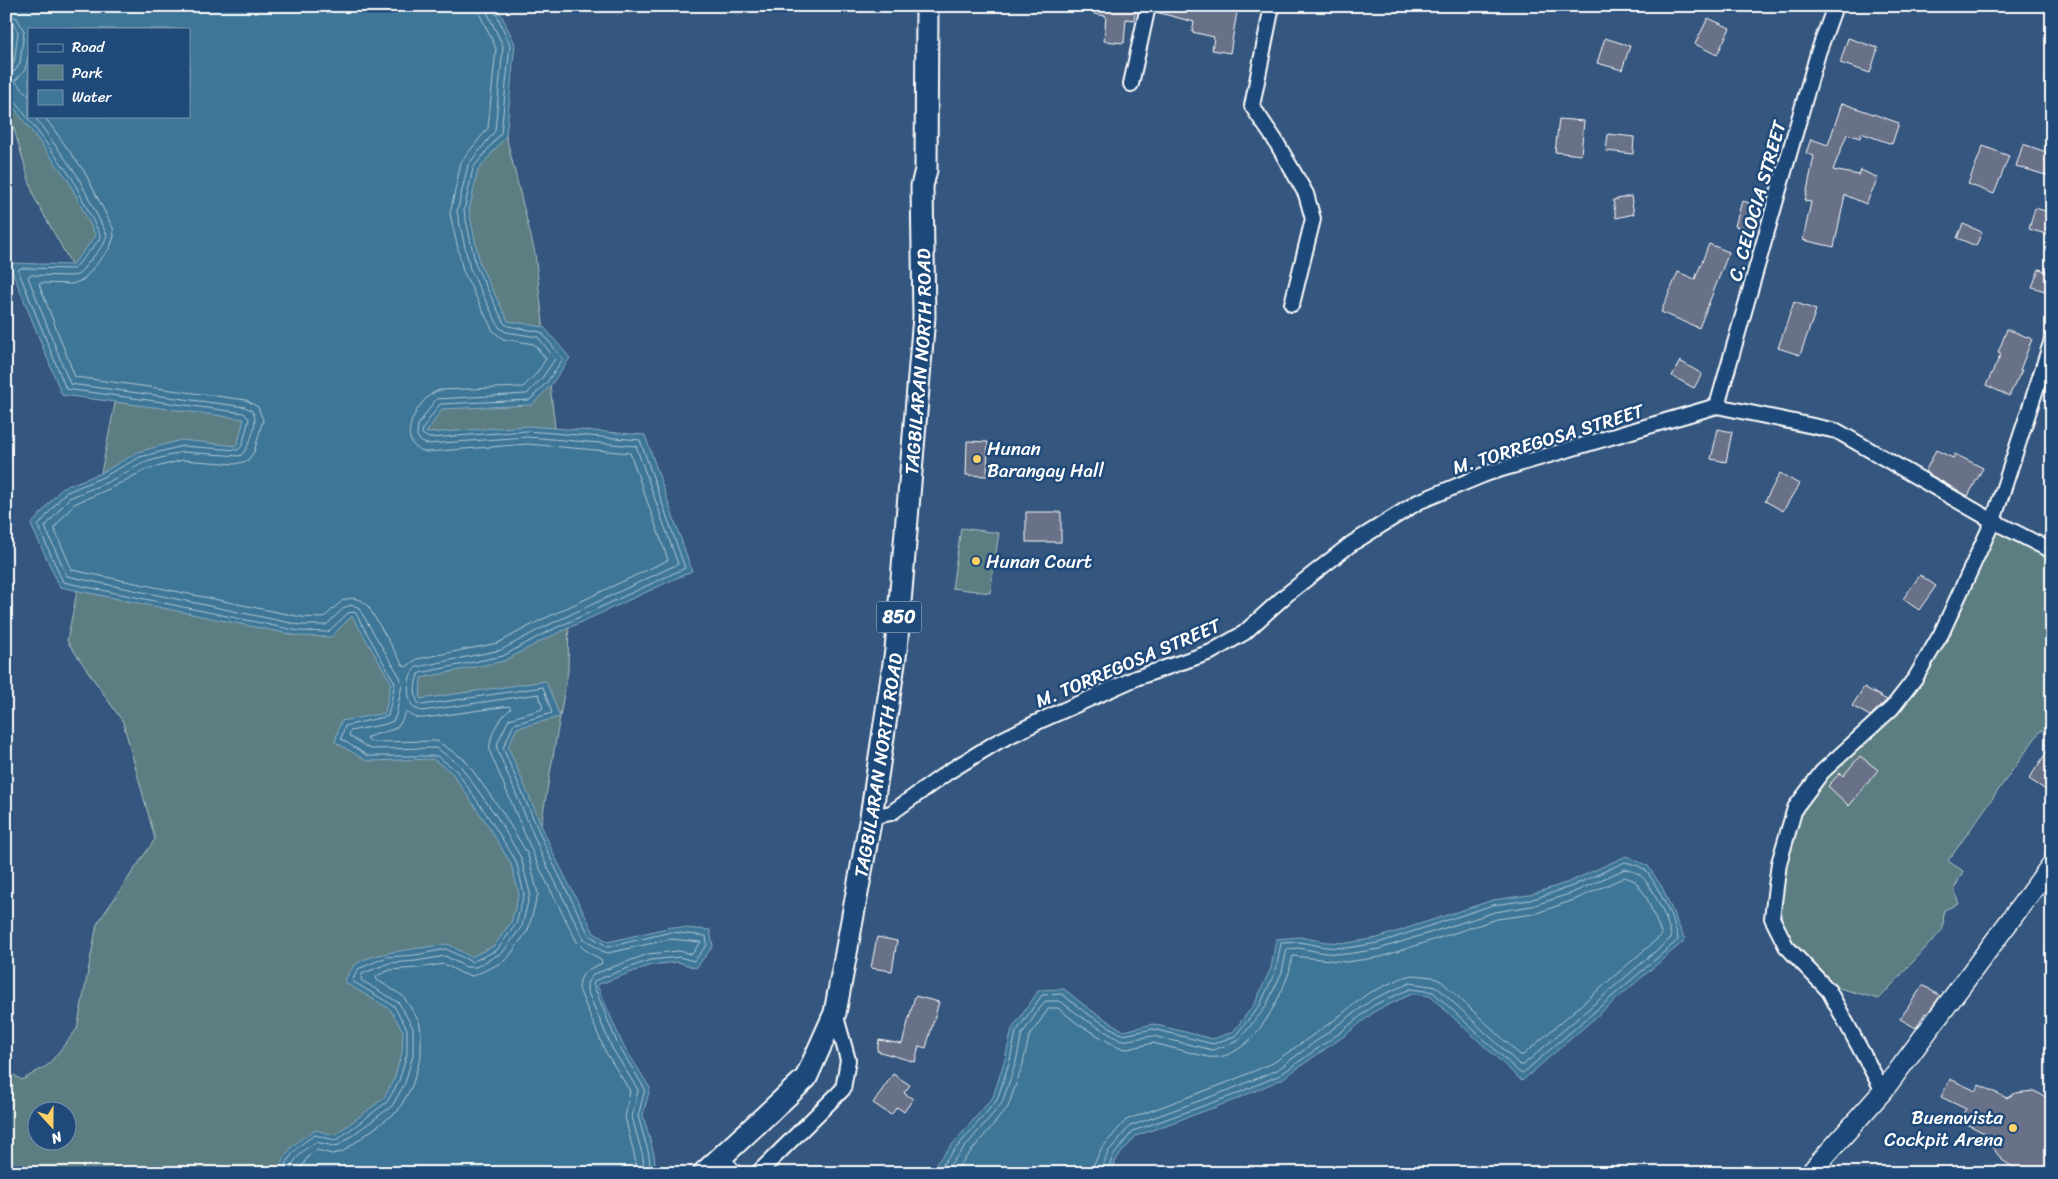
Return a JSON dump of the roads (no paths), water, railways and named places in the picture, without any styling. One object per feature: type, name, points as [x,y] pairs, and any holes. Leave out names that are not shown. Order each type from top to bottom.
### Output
[{"type":"main road","name":"TAGBILARAN NORTH ROAD","points":[[718,1168],[806,1078],[835,1013],[871,818],[896,650],[924,317],[922,186],[926,170],[927,6]]},
{"type":"street","points":[[1131,84],[1148,6]]},
{"type":"street","points":[[1272,6],[1252,106],[1275,140],[1306,194],[1313,219],[1292,304]]},
{"type":"street","name":"C. CELOCIA STREET","points":[[1717,406],[1818,53],[1835,6]]},
{"type":"street","points":[[1883,1090],[1829,991],[1786,946],[1772,918],[1779,863],[1795,808],[1822,772],[1892,708],[1916,677],[1945,626],[1994,521],[2052,340]]},
{"type":"street","name":"M. TORREGOSA STREET","points":[[871,818],[891,813],[948,772],[997,742],[1136,678],[1211,652],[1244,633],[1286,595],[1351,544],[1418,502],[1488,473],[1717,406],[1837,431],[1994,521],[2052,551]]},
{"type":"street","points":[[1810,1173],[1883,1090],[2052,864]]},
{"type":"street","points":[[758,1173],[843,1089],[848,1060],[835,1013]]},
{"type":"water","points":[[6,6],[497,6],[515,44],[506,136],[478,170],[469,211],[480,265],[508,321],[544,327],[570,358],[551,385],[532,405],[442,409],[426,433],[527,426],[645,435],[692,571],[545,639],[504,661],[421,678],[420,699],[546,681],[560,717],[517,728],[508,747],[554,855],[594,933],[608,942],[671,927],[710,930],[713,946],[696,968],[678,962],[651,965],[597,985],[622,1043],[650,1088],[643,1115],[654,1154],[656,1173],[279,1173],[287,1153],[297,1142],[315,1130],[335,1135],[384,1098],[394,1079],[402,1053],[403,1031],[390,1009],[344,982],[354,966],[371,957],[448,944],[471,957],[494,946],[511,922],[519,894],[511,864],[487,824],[452,773],[433,759],[367,761],[335,742],[341,721],[385,713],[391,682],[352,616],[331,637],[299,636],[60,587],[31,525],[62,488],[101,473],[138,452],[181,440],[237,446],[244,419],[62,395],[9,263],[72,265],[96,236],[68,180],[6,97],[6,79],[13,32],[6,23]]},
{"type":"water","points":[[1626,856],[1648,866],[1662,887],[1685,940],[1522,1081],[1430,996],[1412,994],[1377,1010],[1344,1036],[1282,1079],[1232,1101],[1136,1136],[1117,1158],[1111,1173],[928,1173],[993,1097],[1012,1029],[1039,990],[1064,989],[1089,1009],[1124,1031],[1153,1024],[1213,1039],[1233,1032],[1255,1003],[1271,968],[1276,939],[1300,937],[1326,942],[1347,943],[1377,938],[1493,900],[1529,895],[1569,882]]},
{"type":"place","name":"Hunan Barangay Hall","points":[[977,459]]},
{"type":"place","name":"Hunan Court","points":[[976,561]]},
{"type":"place","name":"Buenavista Cockpit Arena","points":[[2013,1128]]}]
